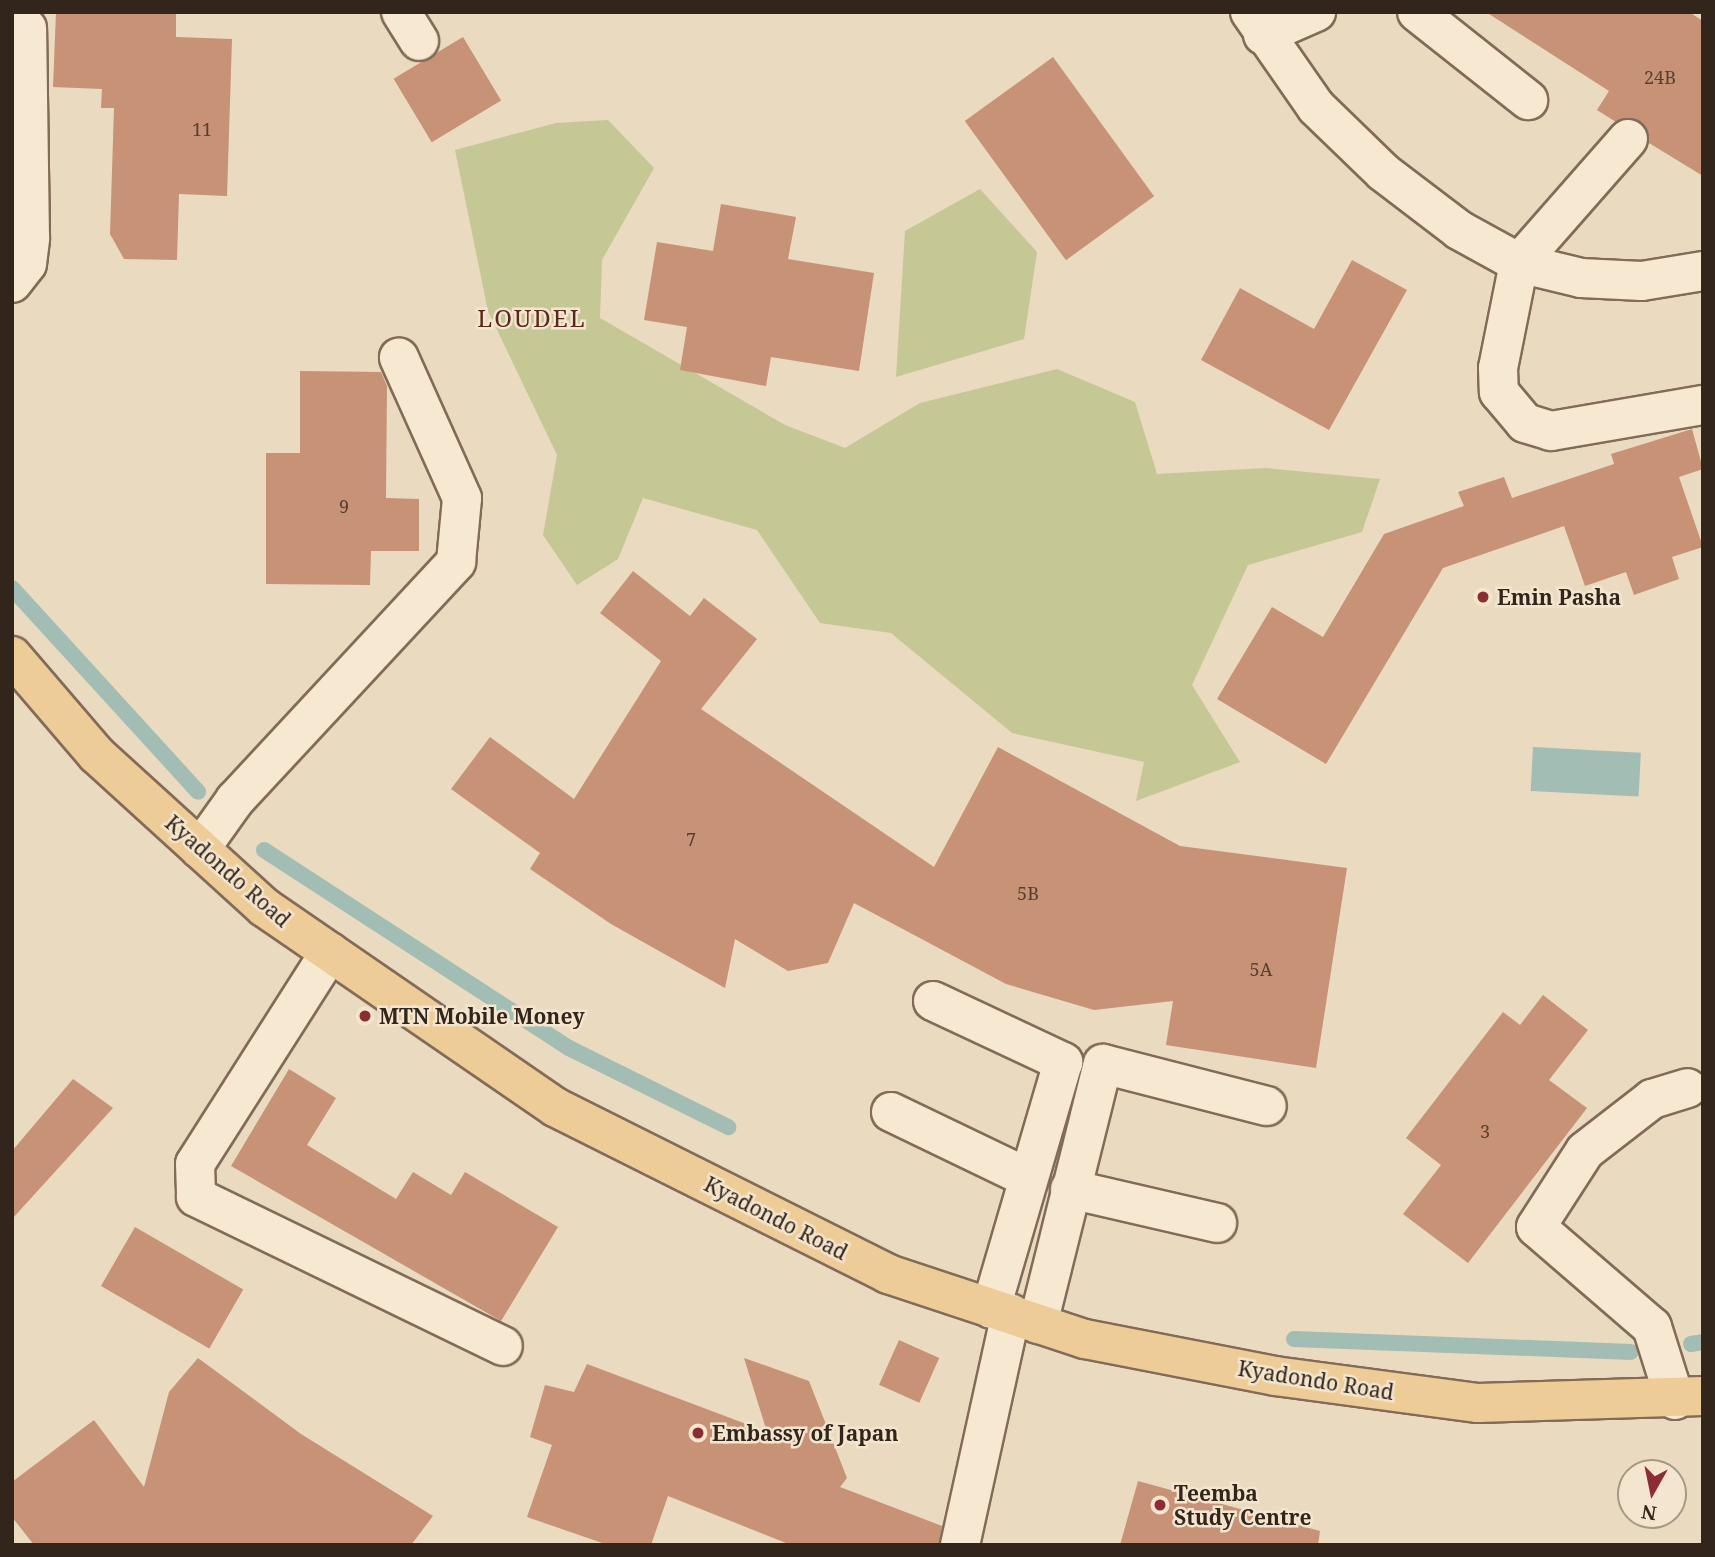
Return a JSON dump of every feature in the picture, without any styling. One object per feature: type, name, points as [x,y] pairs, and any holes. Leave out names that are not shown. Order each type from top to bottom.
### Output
[{"type":"main road","name":"Kyadondo Road","points":[[12,656],[97,755],[264,907],[555,1107],[888,1274],[1084,1339],[1275,1376],[1478,1403],[1689,1398]]},
{"type":"street","points":[[1316,12],[1257,24],[1317,107],[1383,173],[1459,230],[1519,263],[1581,278],[1642,281],[1703,271]]},
{"type":"street","points":[[1417,12],[1528,100]]},
{"type":"street","points":[[12,283],[27,264],[30,238],[27,28]]},
{"type":"street","points":[[1628,139],[1519,263],[1498,368],[1499,392],[1525,423],[1578,430],[1703,405]]},
{"type":"street","points":[[200,849],[235,800],[456,562],[462,498],[399,358]]},
{"type":"street","points":[[330,952],[195,1164],[195,1197],[503,1346]]},
{"type":"street","points":[[933,1001],[1063,1062],[1028,1178],[1013,1316],[960,1545]]},
{"type":"street","points":[[1013,1316],[1070,1189],[1103,1064],[1267,1106]]},
{"type":"street","points":[[1687,1088],[1653,1099],[1586,1151],[1536,1227],[1652,1327],[1689,1398]]},
{"type":"street","points":[[891,1112],[1028,1178]]},
{"type":"street","points":[[1070,1189],[1217,1223]]},
{"type":"green space","points":[[608,120],[654,168],[602,260],[600,318],[785,425],[845,448],[920,403],[1057,369],[1135,402],[1157,474],[1266,468],[1380,479],[1362,532],[1248,565],[1192,685],[1240,762],[1136,801],[1144,762],[1012,733],[891,633],[820,623],[757,530],[643,498],[618,559],[577,585],[543,535],[557,455],[488,311],[455,150],[556,123]]},
{"type":"green space","points":[[980,189],[1037,252],[1024,339],[896,377],[905,231]]},
{"type":"shaded area","points":[[1533,747],[1641,753],[1639,797],[1531,791]]},
{"type":"building","points":[[56,12],[176,12],[176,37],[232,39],[227,196],[179,194],[177,260],[124,259],[110,234],[114,108],[101,108],[102,89],[53,87]]},
{"type":"building","points":[[1486,12],[1689,12],[1703,21],[1703,176],[1649,143],[1642,122],[1616,122],[1597,110],[1609,91]]},
{"type":"building","points":[[463,37],[501,100],[432,142],[394,79]]},
{"type":"building","points":[[1053,57],[1154,196],[1066,260],[965,121]]},
{"type":"building","points":[[721,204],[796,217],[788,259],[874,273],[859,371],[771,357],[766,386],[680,370],[687,327],[644,320],[657,242],[713,251]]},
{"type":"building","points":[[1352,260],[1407,290],[1329,430],[1201,360],[1240,288],[1314,329]]},
{"type":"building","points":[[300,371],[381,372],[387,386],[386,498],[419,499],[419,551],[371,551],[370,585],[266,584],[266,453],[300,453]]},
{"type":"building","points":[[1692,429],[1703,469],[1679,477],[1703,547],[1672,557],[1679,579],[1634,595],[1626,572],[1585,586],[1564,526],[1443,568],[1326,764],[1217,699],[1272,607],[1323,637],[1384,534],[1464,506],[1458,492],[1504,477],[1512,498],[1614,464],[1611,454]]},
{"type":"building","points":[[633,571],[690,616],[704,598],[757,639],[701,709],[934,867],[998,747],[1180,846],[1347,868],[1316,1068],[1166,1045],[1173,1001],[1094,1010],[1006,984],[854,903],[828,963],[788,971],[735,939],[725,988],[611,924],[530,869],[540,853],[451,789],[490,737],[574,799],[661,661],[600,613]]},
{"type":"building","points":[[1543,995],[1588,1030],[1549,1080],[1587,1108],[1468,1263],[1403,1214],[1441,1165],[1406,1138],[1503,1012],[1520,1025]]},
{"type":"building","points":[[289,1069],[336,1098],[307,1145],[396,1199],[413,1172],[451,1195],[465,1172],[558,1227],[501,1321],[231,1166]]},
{"type":"building","points":[[73,1079],[113,1108],[12,1219],[12,1151]]},
{"type":"building","points":[[135,1227],[243,1290],[209,1348],[101,1286]]},
{"type":"building","points":[[899,1340],[939,1358],[919,1403],[879,1385]]},
{"type":"building","points":[[198,1358],[301,1434],[433,1516],[411,1545],[34,1545],[12,1517],[12,1482],[94,1420],[144,1487],[169,1392]]},
{"type":"building","points":[[744,1358],[809,1381],[847,1478],[840,1487],[942,1526],[939,1545],[791,1545],[668,1496],[651,1545],[608,1545],[527,1517],[552,1445],[530,1437],[545,1385],[574,1392],[587,1364],[767,1432]]},
{"type":"building","name":"Teemba Study Centre","points":[[1138,1481],[1320,1531],[1318,1545],[1120,1545]]},
{"type":"waterway","points":[[12,588],[198,792]]},
{"type":"waterway","points":[[264,850],[569,1048],[728,1127]]},
{"type":"waterway","points":[[1294,1339],[1631,1352]]},
{"type":"waterway","points":[[1691,1344],[1703,1342]]},
{"type":"place","name":"Emin Pasha","points":[[1483,597]]},
{"type":"place","name":"MTN Mobile Money","points":[[365,1016]]},
{"type":"place","name":"Embassy of Japan","points":[[698,1433]]},
{"type":"place","name":"Teemba Study Centre","points":[[1160,1505]]},
{"type":"district","name":"LOUDEL","points":[[532,318]]}]
